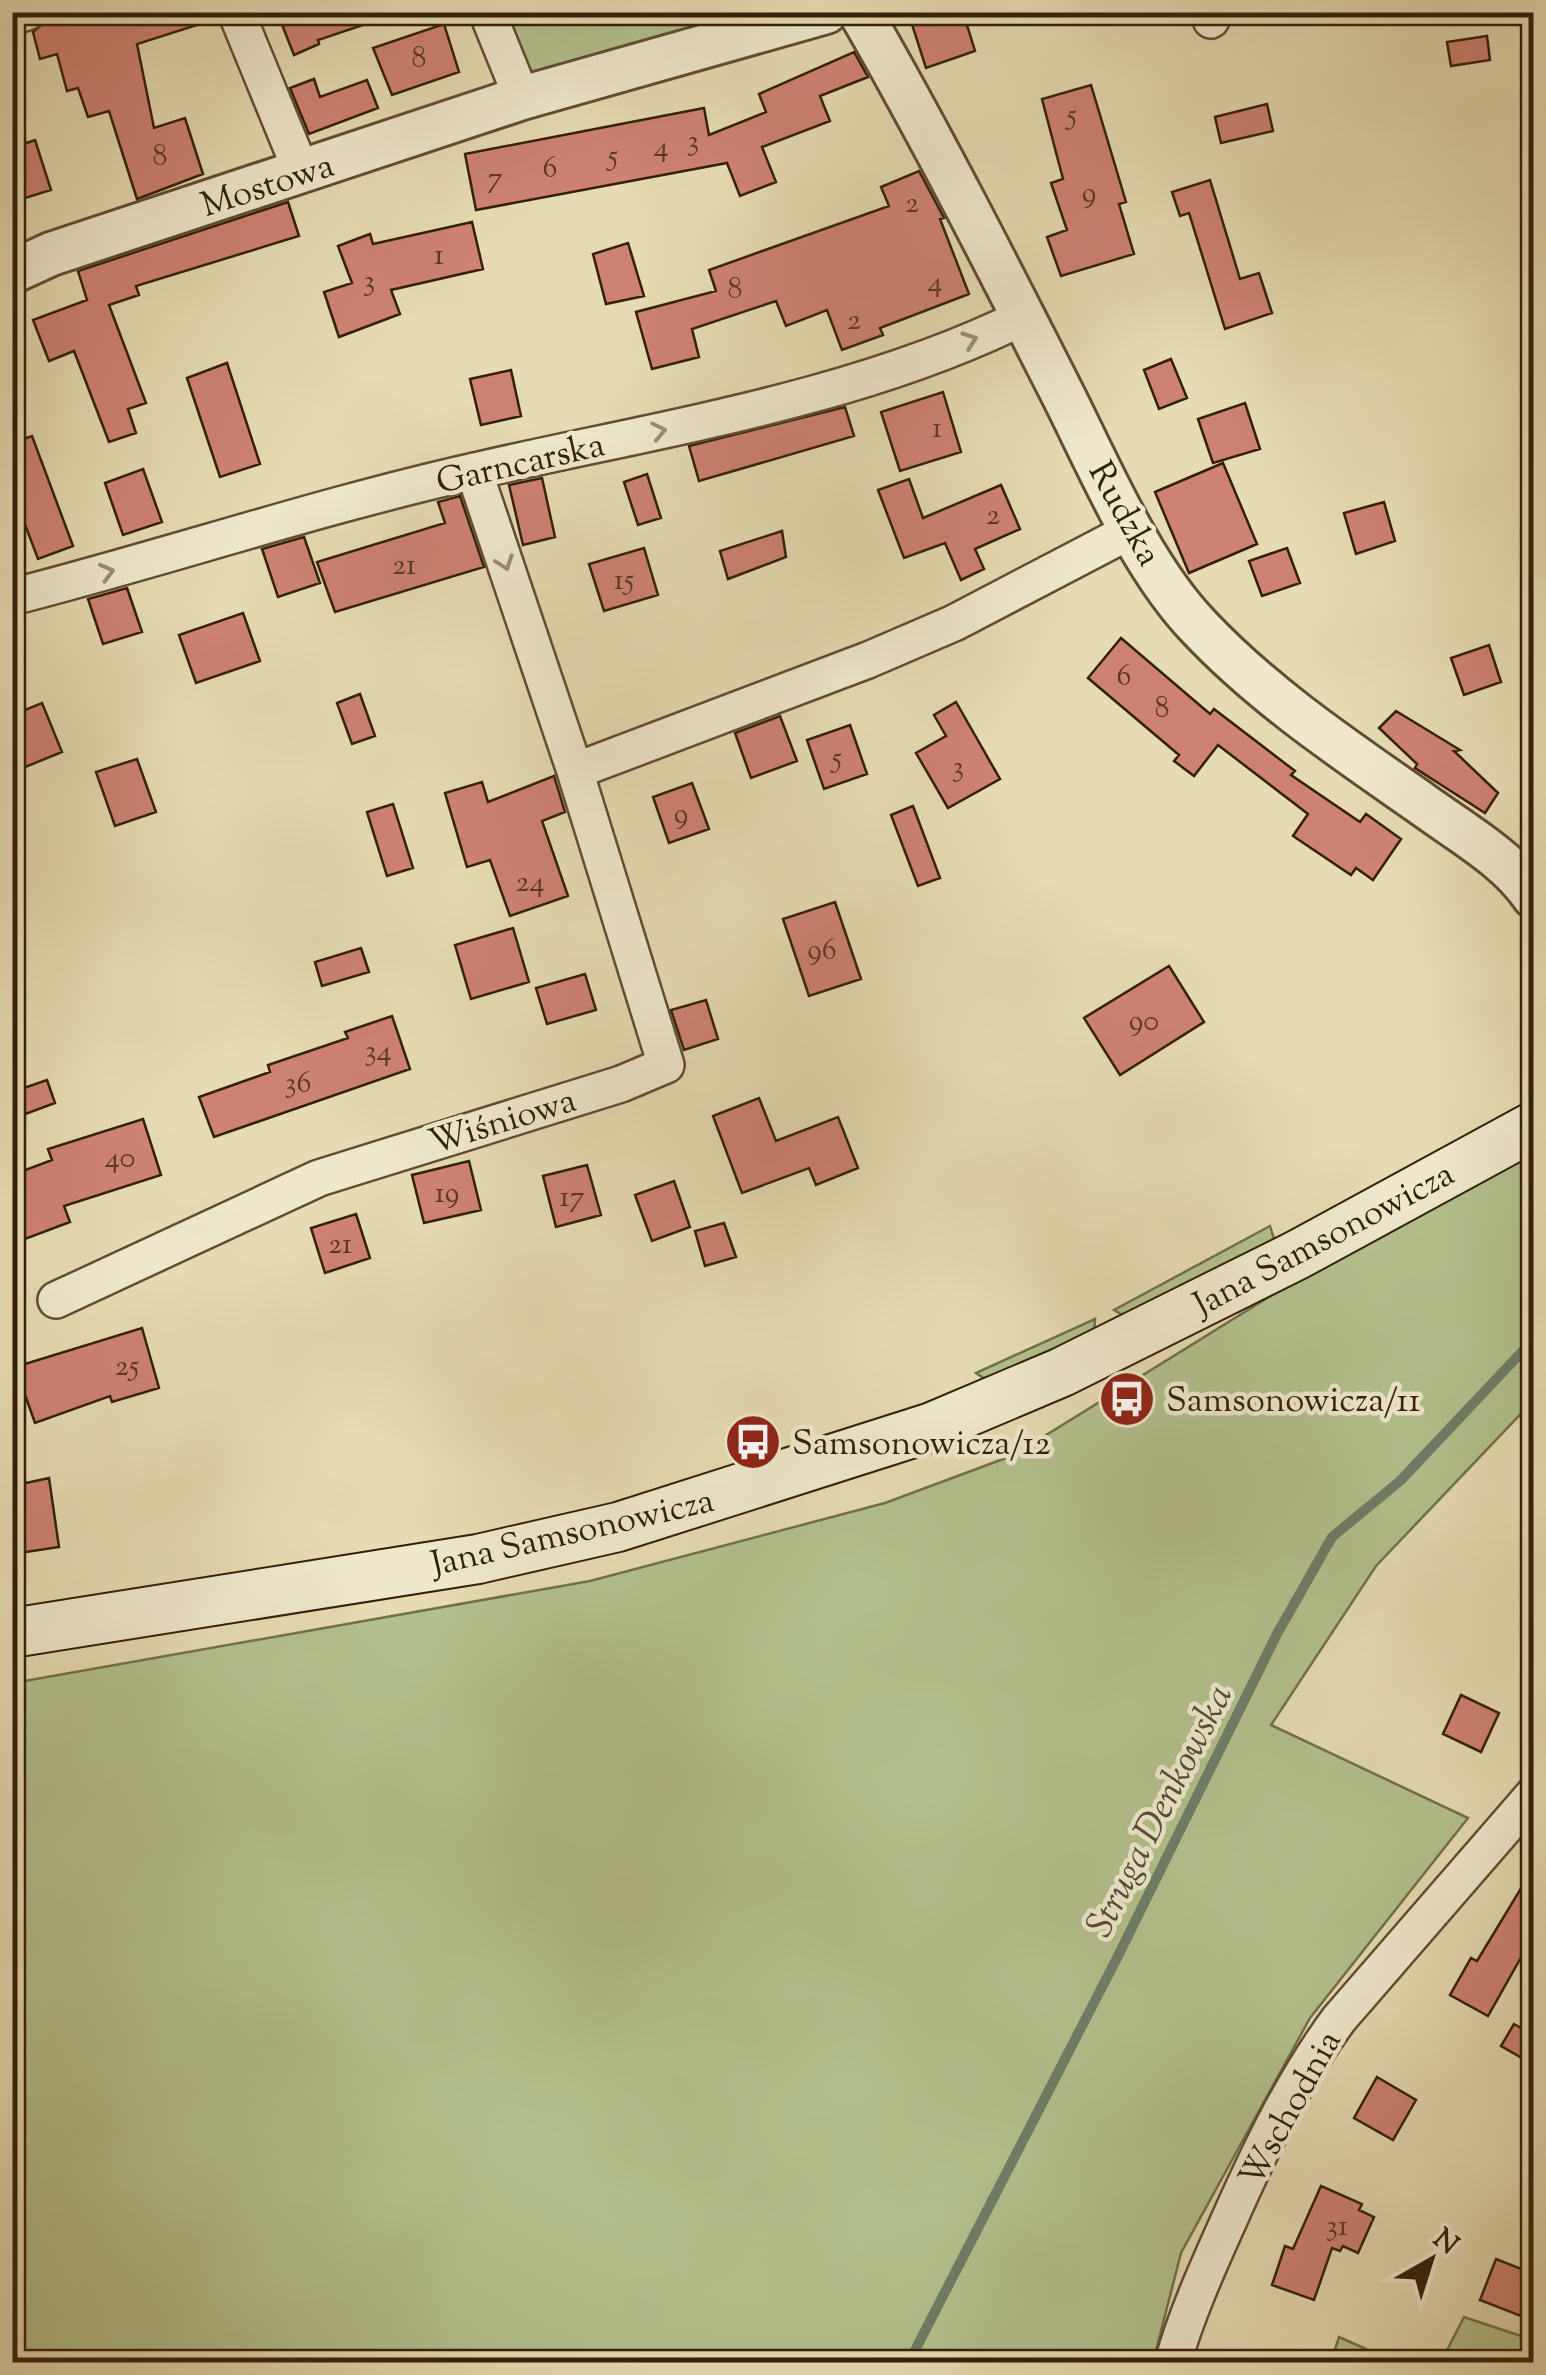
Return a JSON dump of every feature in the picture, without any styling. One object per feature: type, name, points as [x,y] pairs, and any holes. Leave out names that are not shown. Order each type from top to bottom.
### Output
[{"type":"main road","name":"Jana Samsonowicza","points":[[12,1633],[478,1559],[618,1528],[932,1428],[1062,1372],[1175,1316],[1534,1126]]},
{"type":"street","points":[[12,17],[27,12]]},
{"type":"street","points":[[236,12],[302,173]]},
{"type":"street","points":[[487,12],[522,98]]},
{"type":"street","name":"Mostowa","points":[[12,272],[52,254],[522,98],[826,12]]},
{"type":"street","name":"Rudzka","points":[[860,12],[920,118],[1132,530],[1197,626],[1258,682],[1330,739],[1492,854],[1534,897]]},
{"type":"street","name":"Garncarska","points":[[12,597],[474,470],[710,420],[874,375],[993,332],[1023,317]]},
{"type":"street","name":"Wiśniowa","points":[[56,1300],[319,1178],[621,1084],[666,1066],[575,772],[474,470]]},
{"type":"street","points":[[575,772],[954,623],[1132,530]]},
{"type":"street","name":"Wschodnia","points":[[1173,2362],[1187,2316],[1262,2146],[1317,2049],[1534,1794]]},
{"type":"green space","points":[[487,13],[826,13],[522,98]]},
{"type":"green space","points":[[1533,1133],[1533,1401],[1376,1566],[1271,1725],[1468,1818],[1310,2018],[1181,2253],[1153,2362],[13,2362],[13,1683],[590,1581],[885,1503],[1014,1455]]},
{"type":"green space","points":[[1270,1226],[1275,1242],[1128,1318],[1114,1310]]},
{"type":"green space","points":[[1095,1319],[1094,1335],[988,1381],[976,1373]]},
{"type":"green space","points":[[1464,2317],[1533,2340],[1533,2362],[1441,2362]]},
{"type":"green space","points":[[1339,2337],[1395,2362],[1331,2362]]},
{"type":"building","points":[[77,12],[215,12],[216,19],[137,44],[154,128],[185,118],[203,174],[137,199],[109,111],[88,117],[78,88],[67,91],[57,54],[40,59],[33,32],[46,21]]},
{"type":"building","points":[[277,12],[386,12],[387,17],[318,40],[319,44],[294,55]]},
{"type":"building","points":[[908,12],[963,12],[975,51],[926,68]]},
{"type":"building","points":[[444,24],[459,72],[392,95],[373,48]]},
{"type":"building","points":[[1487,36],[1490,60],[1451,66],[1447,42]]},
{"type":"building","points":[[854,52],[868,77],[820,96],[830,121],[762,147],[776,182],[740,196],[727,163],[476,210],[465,154],[704,108],[709,135],[766,112],[759,94]]},
{"type":"building","points":[[314,79],[320,97],[367,80],[378,108],[309,134],[290,88]]},
{"type":"building","points":[[1091,85],[1126,202],[1119,204],[1134,254],[1061,276],[1047,237],[1067,230],[1051,183],[1063,179],[1042,99]]},
{"type":"building","points":[[1267,104],[1273,131],[1221,143],[1215,117]]},
{"type":"building","points":[[35,140],[51,190],[12,202],[12,148]]},
{"type":"building","points":[[919,171],[944,218],[940,219],[969,294],[880,328],[883,335],[842,350],[827,310],[786,326],[776,301],[692,329],[699,357],[652,369],[636,312],[716,291],[709,270],[889,206],[881,187]]},
{"type":"building","points":[[1210,180],[1240,279],[1259,273],[1272,313],[1225,329],[1189,213],[1180,216],[1172,192]]},
{"type":"building","points":[[288,202],[299,236],[136,286],[139,295],[109,305],[146,403],[128,409],[136,433],[109,442],[74,351],[49,361],[33,320],[87,300],[78,271]]},
{"type":"building","points":[[472,222],[483,269],[391,290],[400,314],[339,337],[324,292],[352,283],[338,246],[370,234],[373,244]]},
{"type":"building","points":[[628,243],[644,296],[606,304],[593,254]]},
{"type":"building","points":[[1171,359],[1187,398],[1159,409],[1144,370]]},
{"type":"building","points":[[227,363],[260,464],[220,477],[187,378]]},
{"type":"building","points":[[511,370],[521,416],[481,425],[470,379]]},
{"type":"building","points":[[943,392],[961,452],[900,471],[881,412]]},
{"type":"building","points":[[1245,403],[1260,449],[1213,463],[1198,419]]},
{"type":"building","points":[[845,407],[854,436],[699,481],[689,446]]},
{"type":"building","points":[[32,436],[73,546],[38,559],[12,490],[12,443]]},
{"type":"building","points":[[1223,463],[1257,544],[1189,573],[1155,492]]},
{"type":"building","points":[[143,469],[162,522],[123,535],[105,483]]},
{"type":"building","points":[[647,474],[661,518],[638,525],[624,482]]},
{"type":"building","points":[[542,478],[555,537],[523,545],[509,485]]},
{"type":"building","points":[[909,479],[923,518],[1001,485],[1020,529],[975,549],[984,569],[961,580],[945,543],[904,558],[878,490]]},
{"type":"building","points":[[460,496],[484,567],[335,612],[317,562],[445,523],[438,502]]},
{"type":"building","points":[[1384,502],[1395,541],[1356,554],[1344,513]]},
{"type":"building","points":[[782,531],[786,557],[728,579],[720,551]]},
{"type":"building","points":[[304,537],[320,583],[278,597],[262,549]]},
{"type":"building","points":[[644,548],[658,595],[604,611],[589,564]]},
{"type":"building","points":[[1287,548],[1300,583],[1262,596],[1249,561]]},
{"type":"building","points":[[127,588],[142,632],[103,644],[88,599]]},
{"type":"building","points":[[243,613],[260,661],[196,683],[179,635]]},
{"type":"building","points":[[1121,638],[1210,714],[1214,709],[1295,771],[1291,775],[1360,822],[1366,814],[1401,839],[1373,880],[1356,868],[1351,875],[1293,836],[1308,814],[1218,745],[1194,776],[1174,761],[1179,755],[1088,678]]},
{"type":"building","points":[[1489,645],[1501,682],[1464,695],[1451,658]]},
{"type":"building","points":[[360,694],[375,736],[352,744],[337,703]]},
{"type":"building","points":[[956,702],[1000,779],[948,808],[916,753],[946,736],[934,715]]},
{"type":"building","points":[[42,703],[62,752],[25,767],[12,735],[12,715]]},
{"type":"building","points":[[1396,711],[1460,750],[1454,751],[1498,793],[1485,813],[1415,768],[1417,764],[1379,728]]},
{"type":"building","points":[[780,716],[797,761],[751,778],[735,733]]},
{"type":"building","points":[[850,725],[867,774],[824,789],[807,740]]},
{"type":"building","points":[[137,759],[156,812],[115,826],[96,772]]},
{"type":"building","points":[[554,776],[565,812],[542,821],[568,896],[510,916],[490,860],[467,867],[445,793],[482,782],[488,802]]},
{"type":"building","points":[[692,783],[709,829],[669,843],[653,797]]},
{"type":"building","points":[[393,804],[413,868],[387,876],[367,812]]},
{"type":"building","points":[[913,806],[940,878],[918,886],[891,815]]},
{"type":"building","points":[[835,902],[861,979],[809,996],[783,919]]},
{"type":"building","points":[[513,928],[529,982],[471,999],[455,945]]},
{"type":"building","points":[[361,948],[369,972],[322,986],[315,962]]},
{"type":"building","points":[[1169,966],[1204,1022],[1120,1075],[1084,1018]]},
{"type":"building","points":[[585,974],[596,1010],[547,1024],[536,988]]},
{"type":"building","points":[[706,1000],[718,1039],[684,1050],[671,1010]]},
{"type":"building","points":[[392,1016],[410,1069],[214,1137],[199,1097],[270,1072],[268,1065],[348,1038],[345,1032]]},
{"type":"building","points":[[47,1080],[55,1103],[12,1119],[12,1092]]},
{"type":"building","points":[[759,1098],[776,1141],[838,1117],[858,1168],[816,1185],[809,1168],[742,1193],[713,1116]]},
{"type":"building","points":[[143,1119],[161,1175],[64,1206],[70,1222],[25,1239],[12,1206],[12,1175],[52,1160],[48,1149]]},
{"type":"building","points":[[469,1161],[481,1210],[424,1223],[412,1175]]},
{"type":"building","points":[[587,1165],[601,1215],[556,1227],[543,1176]]},
{"type":"building","points":[[674,1181],[690,1227],[652,1241],[635,1195]]},
{"type":"building","points":[[356,1214],[370,1258],[325,1273],[311,1228]]},
{"type":"building","points":[[724,1223],[736,1257],[705,1266],[695,1231]]},
{"type":"building","points":[[142,1328],[159,1388],[112,1402],[110,1396],[35,1423],[15,1367]]},
{"type":"building","points":[[49,1478],[59,1547],[19,1553],[12,1486]]},
{"type":"building","points":[[1461,1695],[1499,1713],[1481,1752],[1443,1734]]},
{"type":"building","points":[[1534,1867],[1534,1961],[1523,1954],[1488,2016],[1450,1995],[1471,1958],[1477,1961]]},
{"type":"building","points":[[1514,2024],[1534,2035],[1534,2065],[1501,2046]]},
{"type":"building","points":[[1377,2077],[1416,2100],[1393,2140],[1354,2118]]},
{"type":"building","points":[[1321,2186],[1362,2204],[1359,2210],[1374,2217],[1358,2253],[1343,2246],[1340,2251],[1332,2248],[1314,2300],[1272,2285],[1285,2246],[1293,2249]]},
{"type":"building","points":[[1496,2259],[1534,2274],[1534,2321],[1480,2300]]},
{"type":"waterway","name":"Struga Denkowska","points":[[909,2362],[1117,1958],[1277,1634],[1332,1537],[1400,1481],[1534,1339]]},
{"type":"place","name":"Samsonowicza/11","points":[[1127,1399]]},
{"type":"place","name":"Samsonowicza/12","points":[[753,1442]]}]
